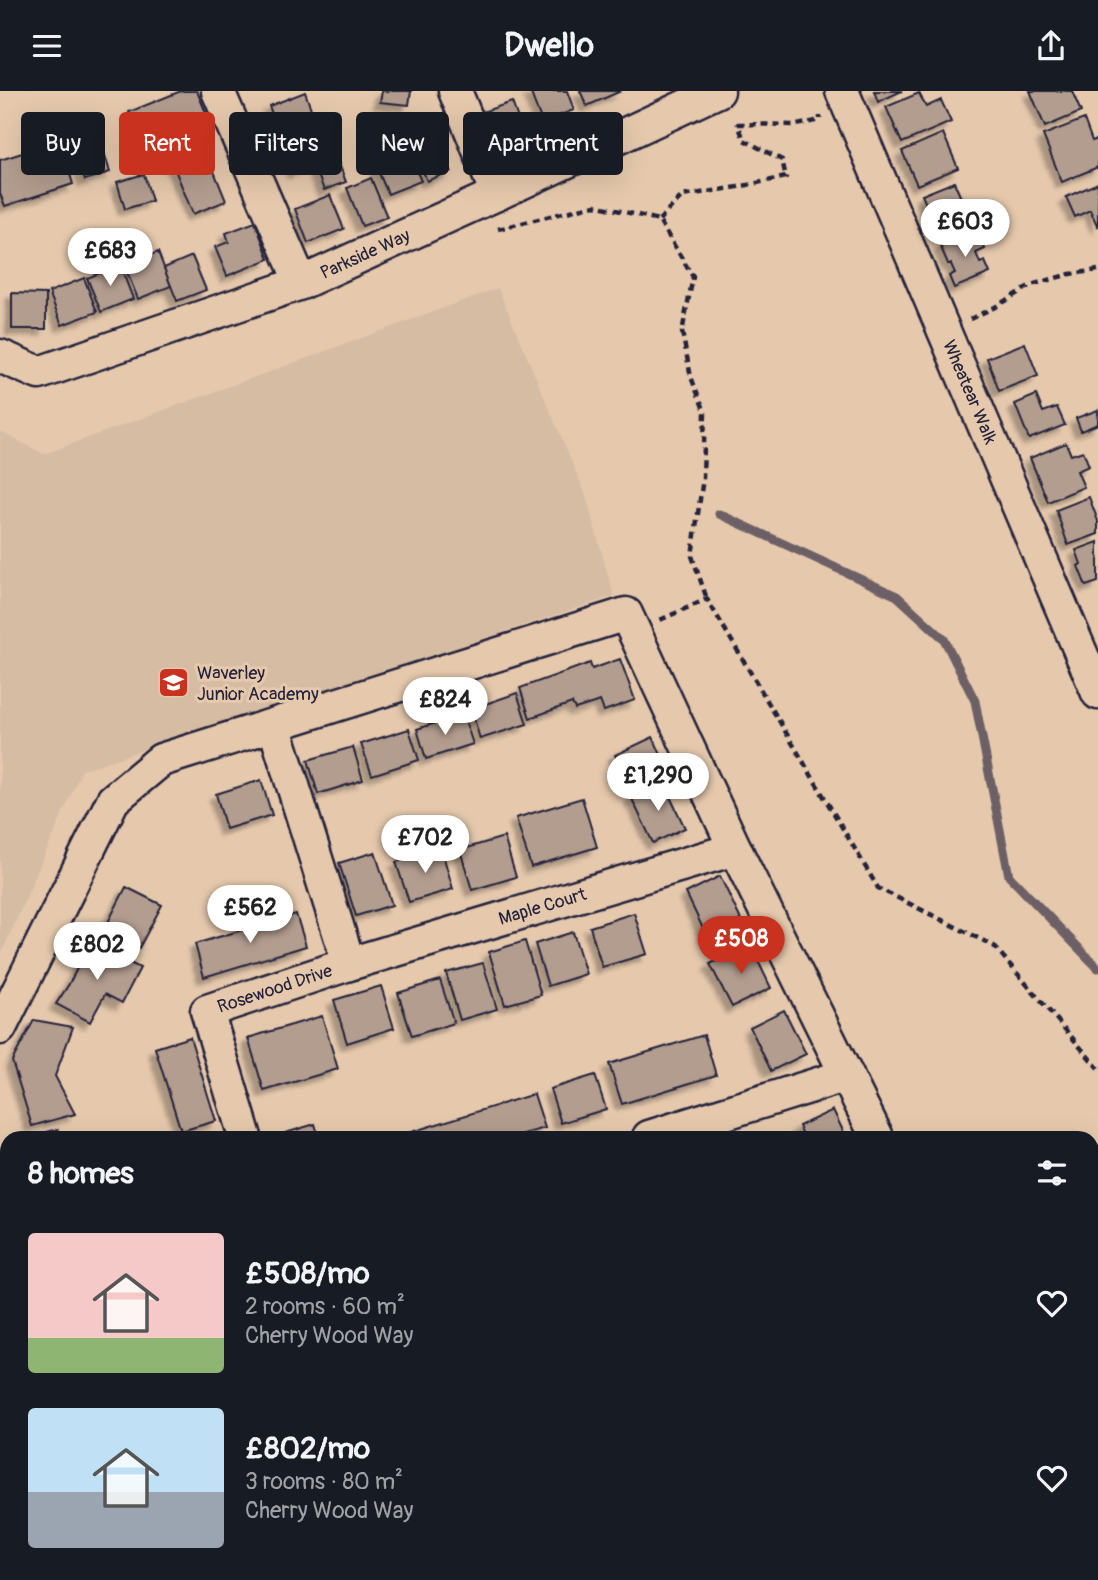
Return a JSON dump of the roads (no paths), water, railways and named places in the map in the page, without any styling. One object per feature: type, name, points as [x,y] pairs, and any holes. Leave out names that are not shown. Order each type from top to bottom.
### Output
[{"type":"street","points":[[218,91],[301,283]]},
{"type":"street","points":[[455,91],[497,194]]},
{"type":"street","name":"Parkside Way","points":[[0,356],[38,373],[301,283],[718,91]]},
{"type":"street","name":"Wheatear Walk","points":[[830,101],[944,332],[1098,693]]},
{"type":"street","points":[[0,1028],[113,800],[161,760],[626,614],[735,849],[874,1131]]},
{"type":"street","points":[[274,725],[349,964]]},
{"type":"street","name":"Maple Court","points":[[349,964],[735,849]]},
{"type":"street","name":"Rosewood Drive","points":[[243,1131],[207,1011],[349,964]]},
{"type":"street","points":[[668,1131],[847,1076]]},
{"type":"waterway","points":[[719,514],[897,596],[944,639],[975,701],[1009,876],[1098,968]]},
{"type":"place","name":"Waverley Junior Academy","points":[[174,683]]}]
